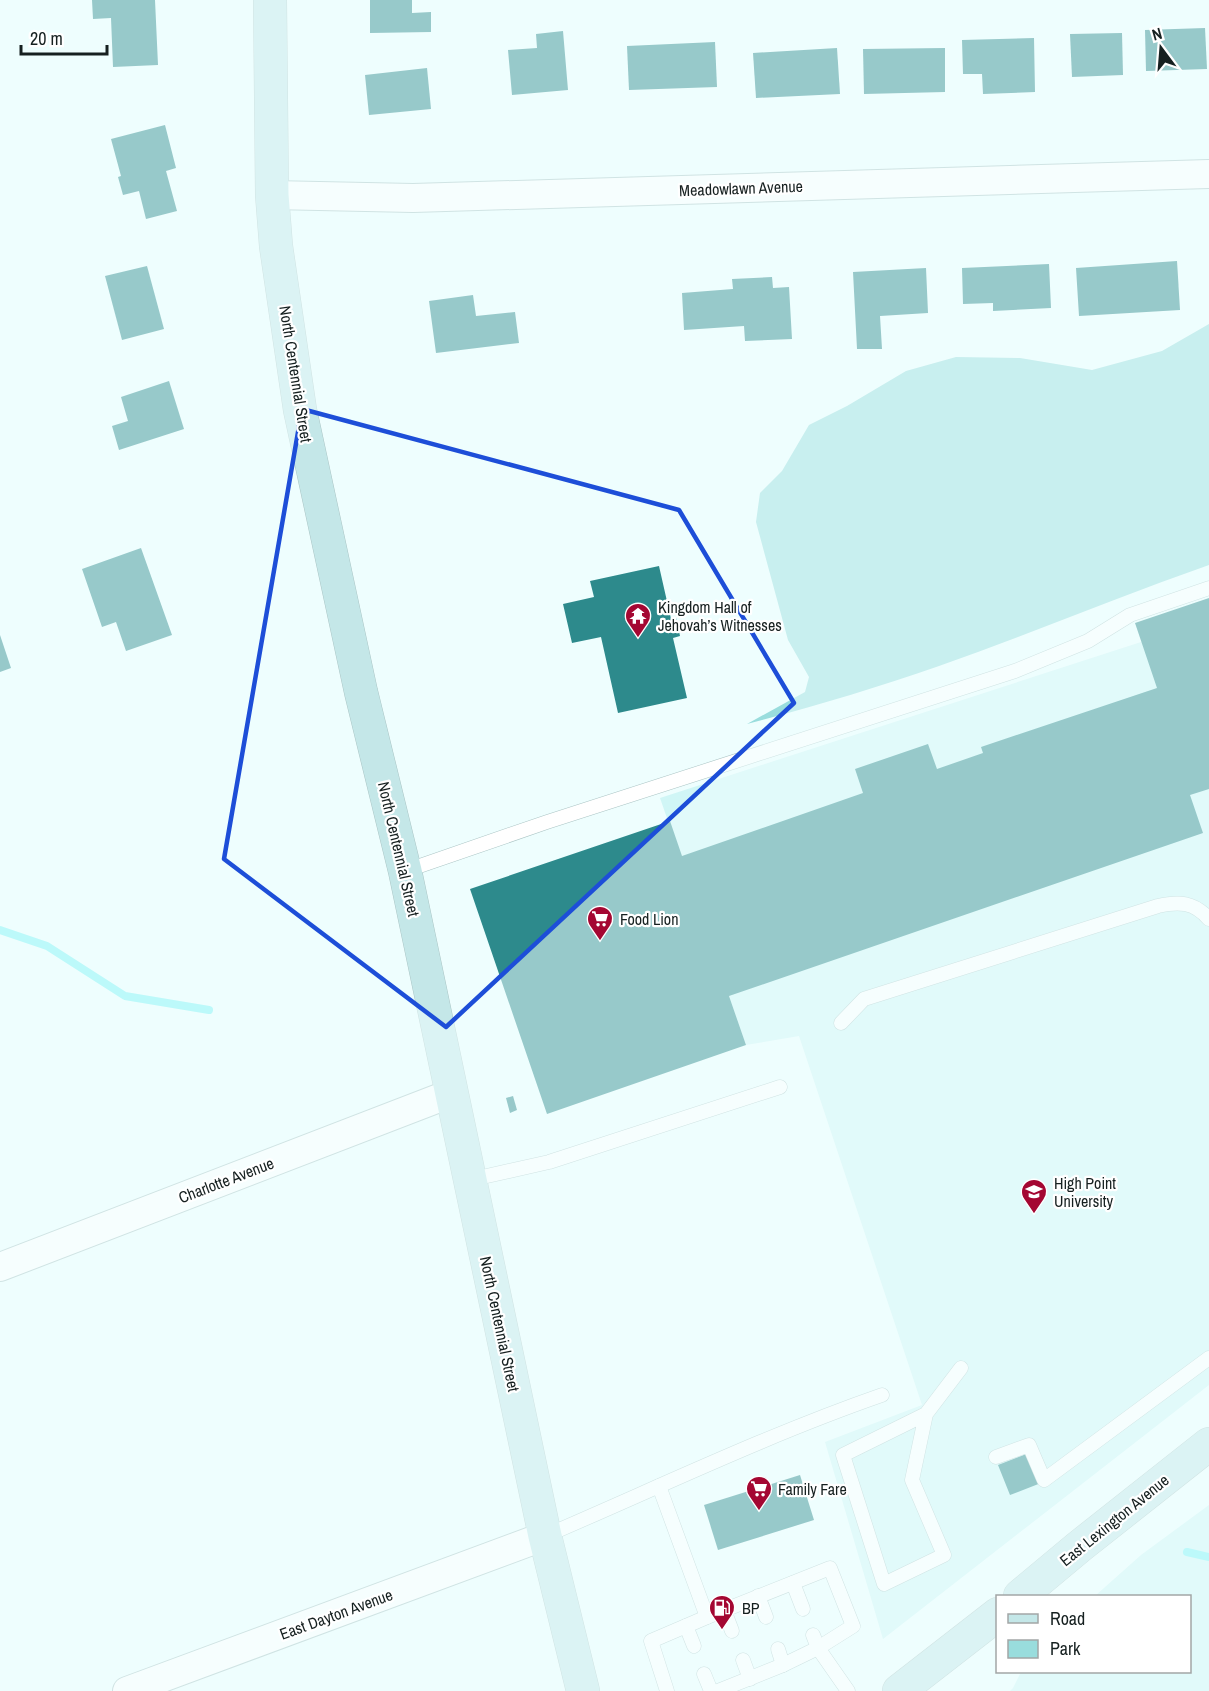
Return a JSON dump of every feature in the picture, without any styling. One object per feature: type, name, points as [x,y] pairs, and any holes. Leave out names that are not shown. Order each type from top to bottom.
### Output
[{"type":"main road","name":"North Centennial Street","points":[[270,0],[272,195],[276,246],[300,410],[361,692],[405,871],[545,1536],[583,1691]]},
{"type":"main road","name":"East Lexington Avenue","points":[[1021,1595],[1209,1444]]},
{"type":"main road","points":[[899,1691],[996,1616]]},
{"type":"street","name":"Meadowlawn Avenue","points":[[272,195],[413,198],[1209,174]]},
{"type":"street","name":"Charlotte Avenue","points":[[0,1267],[452,1094]]},
{"type":"street","name":"East Dayton Avenue","points":[[127,1691],[545,1536]]},
{"type":"lane","points":[[405,871],[547,822],[1016,671],[1088,641],[1130,615],[1209,588]]},
{"type":"lane","points":[[841,1023],[864,999],[1158,906],[1174,902],[1190,904],[1209,919]]},
{"type":"lane","points":[[469,1180],[549,1162],[780,1087]]},
{"type":"lane","points":[[996,1457],[1029,1445],[1044,1480],[1209,1358]]},
{"type":"lane","points":[[926,1413],[912,1480],[944,1555],[884,1584],[843,1455],[926,1413],[961,1368]]},
{"type":"lane","points":[[545,1536],[806,1423],[882,1395]]},
{"type":"lane","points":[[659,1486],[707,1617]]},
{"type":"lane","points":[[668,1691],[651,1641],[830,1568],[854,1626],[815,1642],[783,1665],[718,1691]]},
{"type":"lane","points":[[793,1582],[803,1609]]},
{"type":"lane","points":[[758,1596],[766,1617]]},
{"type":"lane","points":[[724,1610],[732,1631]]},
{"type":"lane","points":[[686,1626],[694,1646]]},
{"type":"lane","points":[[815,1642],[848,1691]]},
{"type":"lane","points":[[778,1649],[783,1665]]},
{"type":"lane","points":[[743,1660],[750,1678]]},
{"type":"lane","points":[[704,1674],[711,1691]]},
{"type":"highlighted area","points":[[302,409],[679,510],[794,703],[446,1027],[224,859]]},
{"type":"shaded area","name":"High Point University","points":[[1209,620],[1209,1385],[883,1639],[825,1442],[922,1405],[799,1036],[746,1045],[660,798]]},
{"type":"shaded area","points":[[1209,1505],[1209,1691],[1010,1691],[1020,1673],[1191,1673],[1191,1595],[1096,1595],[1141,1555]]},
{"type":"green space","points":[[1209,324],[1209,565],[939,666],[844,697],[747,724],[805,692],[809,677],[788,640],[756,522],[760,493],[782,471],[809,425],[847,406],[906,371],[956,357],[1020,358],[1092,370],[1162,351]]},
{"type":"building","points":[[92,0],[155,0],[158,65],[113,67],[111,18],[93,19]]},
{"type":"building","points":[[370,0],[412,0],[412,13],[431,12],[431,32],[370,33]]},
{"type":"building","points":[[1205,28],[1207,69],[1146,71],[1145,30]]},
{"type":"building","points":[[563,31],[568,90],[512,95],[508,50],[537,48],[536,34]]},
{"type":"building","points":[[1122,33],[1123,75],[1072,77],[1070,34]]},
{"type":"building","points":[[1034,38],[1035,92],[983,94],[982,74],[963,74],[962,40]]},
{"type":"building","points":[[715,42],[717,87],[629,90],[627,46]]},
{"type":"building","points":[[837,48],[840,94],[756,98],[753,53]]},
{"type":"building","points":[[945,48],[945,92],[864,94],[863,49]]},
{"type":"building","points":[[427,68],[431,109],[369,115],[365,75]]},
{"type":"building","points":[[165,125],[176,168],[166,171],[177,211],[146,219],[139,191],[123,195],[118,177],[121,176],[111,139]]},
{"type":"building","points":[[1177,261],[1180,310],[1079,316],[1076,268]]},
{"type":"building","points":[[1049,264],[1051,308],[993,311],[993,303],[963,304],[962,268]]},
{"type":"building","points":[[147,266],[164,329],[122,340],[105,276]]},
{"type":"building","points":[[926,268],[928,313],[880,316],[882,349],[857,349],[853,272]]},
{"type":"building","points":[[772,277],[773,288],[789,287],[792,339],[745,341],[744,326],[684,330],[682,293],[733,289],[732,279]]},
{"type":"building","points":[[473,295],[476,316],[515,312],[519,343],[436,353],[429,301]]},
{"type":"building","points":[[169,381],[184,429],[119,450],[112,426],[128,421],[121,397]]},
{"type":"building","points":[[141,548],[172,635],[126,651],[116,622],[102,627],[82,569]]},
{"type":"building","name":"Kingdom Hall of Jehovah’s Witnesses","points":[[659,566],[671,619],[676,618],[680,636],[673,638],[687,698],[618,713],[601,637],[572,643],[563,604],[594,597],[590,581]]},
{"type":"building","points":[[1209,598],[1209,789],[1190,795],[1203,833],[729,996],[746,1045],[547,1114],[470,889],[670,821],[682,856],[863,793],[855,769],[928,744],[937,769],[983,753],[981,747],[1157,688],[1135,623]]},
{"type":"building","points":[[0,635],[11,668],[0,672]]},
{"type":"building","points":[[513,1096],[517,1110],[510,1113],[506,1098]]},
{"type":"building","points":[[1029,1453],[1041,1483],[1010,1495],[998,1465]]},
{"type":"building","name":"Family Fare","points":[[800,1475],[814,1520],[718,1550],[704,1505]]},
{"type":"waterway","points":[[0,930],[47,946],[125,996],[209,1010]]},
{"type":"waterway","points":[[1187,1552],[1209,1557]]},
{"type":"place","name":"Kingdom Hall of Jehovah’s Witnesses","points":[[638,639]]},
{"type":"place","name":"Food Lion","points":[[600,942]]},
{"type":"place","name":"High Point University","points":[[1034,1215]]},
{"type":"place","name":"Family Fare","points":[[759,1512]]},
{"type":"place","name":"BP","points":[[722,1631]]}]
